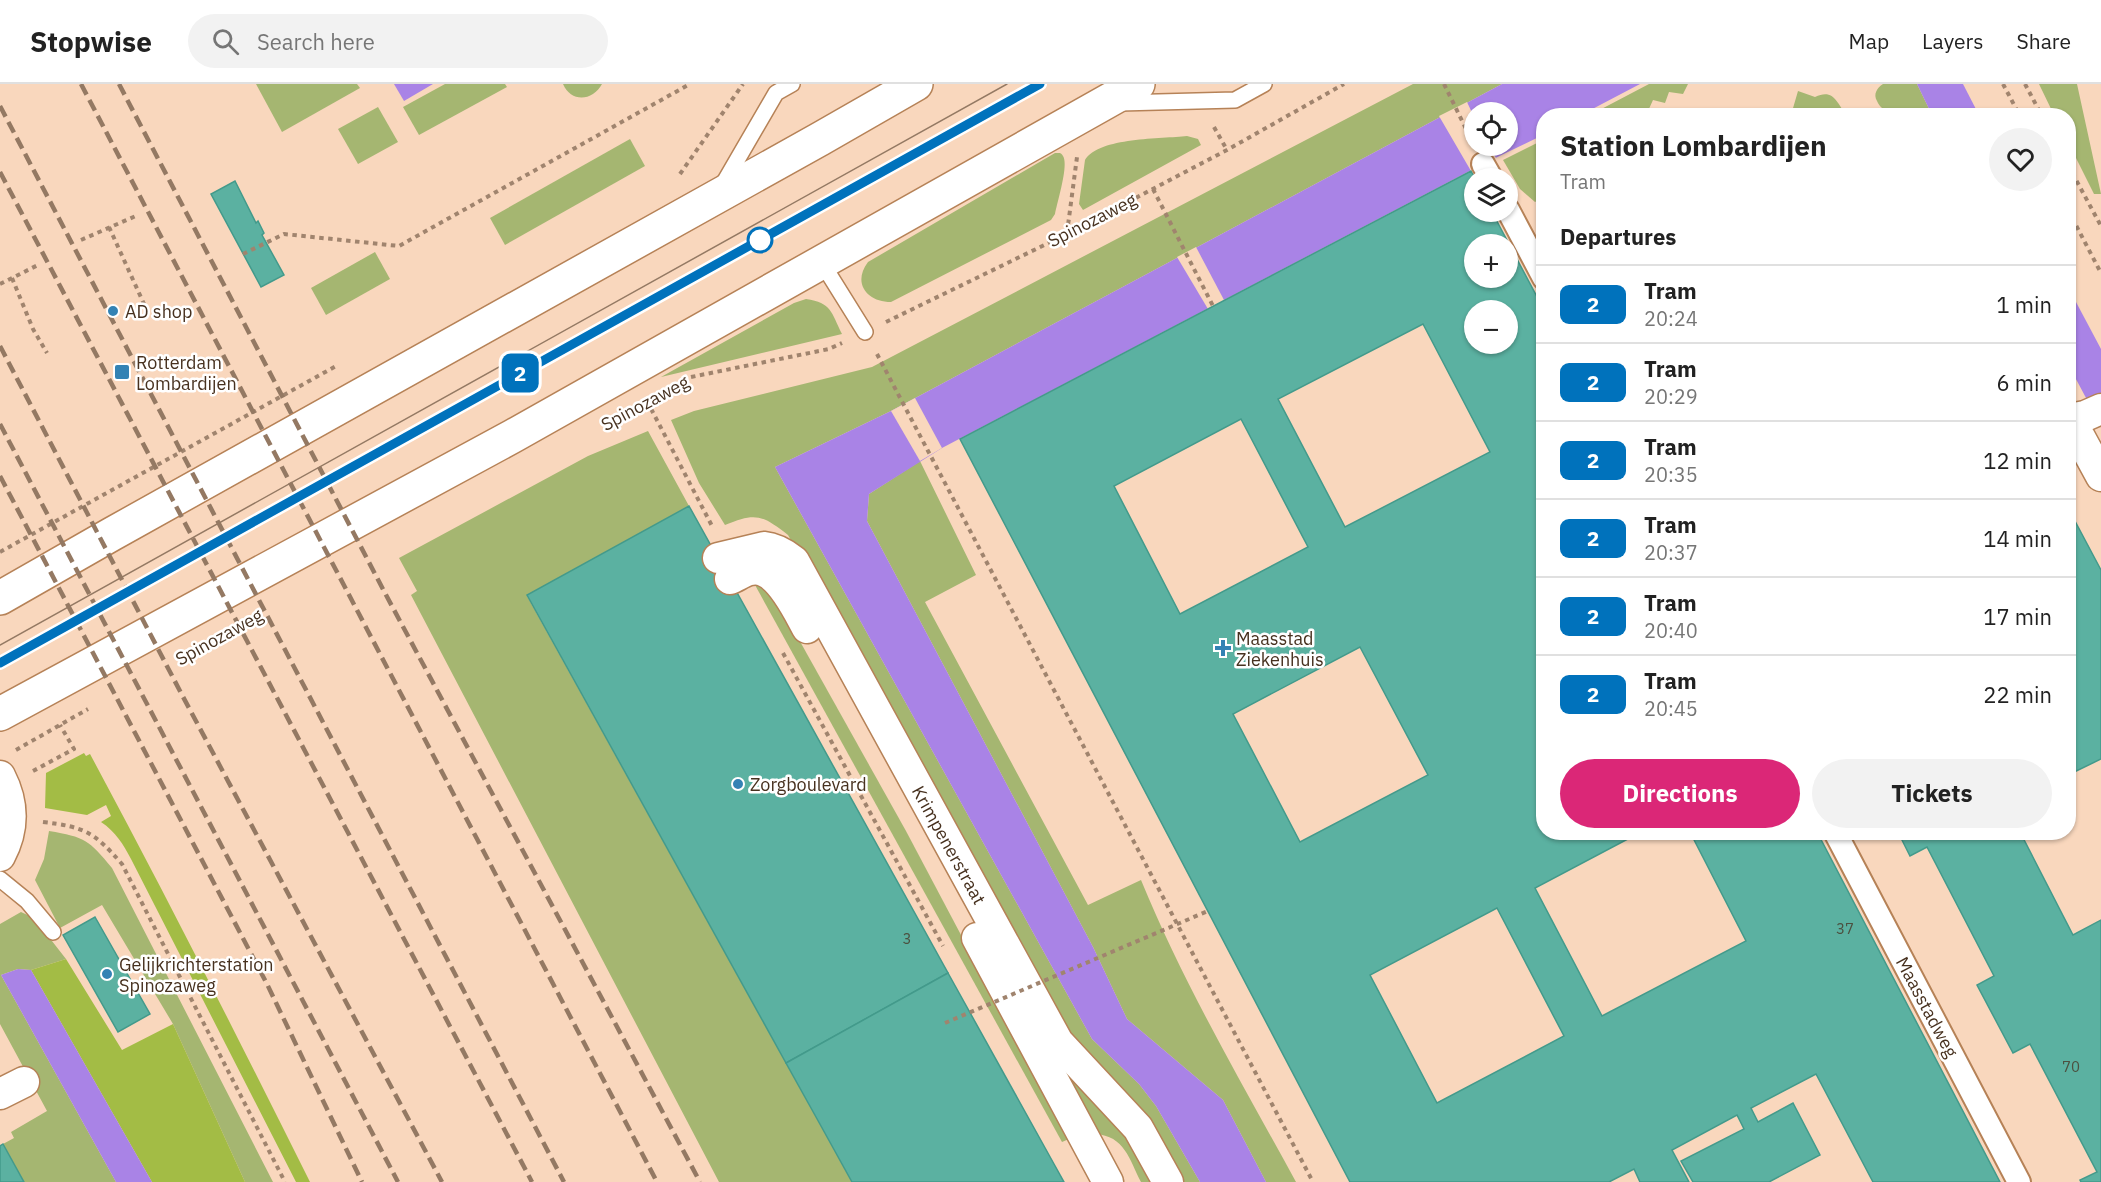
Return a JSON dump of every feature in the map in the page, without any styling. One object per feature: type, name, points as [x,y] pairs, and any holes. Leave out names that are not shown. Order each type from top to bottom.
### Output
[{"type":"main road","points":[[0,598],[916,84]]},
{"type":"main road","name":"Spinozaweg","points":[[0,714],[513,436],[1138,84]]},
{"type":"street","points":[[1514,222],[1536,263]]},
{"type":"street","points":[[2080,415],[2101,476]]},
{"type":"street","name":"Krimpenerstraat","points":[[725,564],[764,547],[771,548],[794,561],[1058,1042],[1138,1128],[1168,1182]]},
{"type":"street","name":"Krimpenerstraat","points":[[725,564],[760,570],[775,578],[789,595],[1108,1182]]},
{"type":"street","points":[[0,856],[12,823],[5,771]]},
{"type":"street","name":"Maasstadweg","points":[[1839,840],[2019,1182]]},
{"type":"lane","points":[[715,198],[776,93],[792,84]]},
{"type":"lane","name":"Spinozaweg","points":[[1102,104],[1235,100],[1264,84]]},
{"type":"lane","points":[[822,263],[865,332]]},
{"type":"lane","points":[[0,879],[27,901],[53,932]]},
{"type":"path","points":[[243,254],[284,234],[399,246],[690,84]]},
{"type":"path","points":[[672,179],[682,173],[743,84]]},
{"type":"path","name":"Spinozaweg","points":[[686,379],[829,349],[1067,234],[1227,150],[1344,84]]},
{"type":"path","points":[[1444,84],[1454,109]]},
{"type":"path","points":[[2003,84],[2016,108]]},
{"type":"path","points":[[2025,84],[2038,108]]},
{"type":"path","points":[[1203,127],[1214,126],[1227,150]]},
{"type":"path","points":[[2076,180],[2101,226]]},
{"type":"path","points":[[1153,189],[1214,306]]},
{"type":"path","points":[[81,240],[138,215]]},
{"type":"path","points":[[2076,225],[2101,273]]},
{"type":"path","points":[[109,227],[144,304]]},
{"type":"path","points":[[0,284],[40,264]]},
{"type":"path","points":[[12,278],[33,329],[46,353]]},
{"type":"path","points":[[865,332],[1313,1182]]},
{"type":"path","points":[[0,552],[346,361]]},
{"type":"path","name":"Spinozaweg","points":[[637,407],[657,396]]},
{"type":"path","points":[[647,401],[697,498],[725,564]]},
{"type":"path","points":[[780,648],[946,951]]},
{"type":"path","points":[[5,771],[60,725],[91,707]]},
{"type":"path","points":[[46,764],[74,749],[60,725]]},
{"type":"path","points":[[12,823],[41,821],[72,825],[101,840],[122,864],[285,1182]]},
{"type":"path","points":[[945,1023],[1208,911]]},
{"type":"path","points":[[975,1004],[980,1014]]},
{"type":"green space","points":[[256,84],[357,84],[360,88],[282,132]]},
{"type":"green space","points":[[445,84],[505,84],[507,87],[419,135],[403,107]]},
{"type":"green space","points":[[563,84],[602,84],[593,94],[582,98],[571,94]]},
{"type":"green space","points":[[1413,84],[1502,84],[1468,102],[1464,102],[1464,104],[891,411],[775,467],[1092,1039],[1139,1084],[1156,1106],[1200,1182],[1177,1182],[1065,1035],[788,535],[772,523],[752,517],[725,525],[699,483],[671,420],[694,411],[872,367]]},
{"type":"green space","points":[[1649,84],[1688,84],[1683,94],[1669,92],[1665,103],[1653,100],[1649,108],[1603,108]]},
{"type":"green space","points":[[1883,84],[1917,84],[1929,108],[1882,108],[1875,96],[1877,89]]},
{"type":"green space","points":[[2039,84],[2077,84],[2101,194],[2094,194],[2076,158],[2076,108],[2051,108]]},
{"type":"green space","points":[[1798,91],[1815,97],[1830,95],[1842,108],[1793,108]]},
{"type":"green space","points":[[378,107],[398,142],[358,164],[338,129]]},
{"type":"green space","points":[[1187,136],[1198,139],[1201,145],[1083,210],[1079,204],[1085,160],[1092,152],[1132,140]]},
{"type":"green space","points":[[630,139],[645,166],[505,245],[490,218]]},
{"type":"green space","points":[[1536,144],[1536,202],[1518,186],[1518,168],[1508,168],[1503,160],[1511,156],[1518,156],[1518,152]]},
{"type":"green space","points":[[1055,153],[1062,155],[1065,167],[1055,214],[1051,220],[891,302],[875,299],[864,290],[861,277],[868,262]]},
{"type":"green space","points":[[375,252],[390,279],[326,315],[311,288]]},
{"type":"green space","points":[[806,299],[826,306],[833,314],[842,334],[661,377],[794,303]]},
{"type":"green space","points":[[648,431],[689,506],[527,596],[852,1182],[719,1182],[411,595],[417,591],[399,558],[588,456]]},
{"type":"green space","points":[[920,461],[976,575],[925,602],[1088,905],[1141,880],[1195,996],[1296,1182],[1266,1182],[1223,1100],[1127,1019],[1093,947],[867,521],[869,494]]},
{"type":"green space","points":[[759,583],[769,586],[906,831],[1069,1139],[1062,1142],[755,585]]},
{"type":"green space","points":[[84,753],[86,756],[90,754],[118,807],[202,967],[310,1182],[296,1182],[128,854],[115,834],[101,822],[111,816],[106,805],[87,815],[45,808],[46,773]]},
{"type":"green space","points":[[49,831],[71,835],[85,841],[98,851],[112,868],[273,1182],[245,1182],[173,1024],[102,905],[60,928],[35,880],[44,859]]},
{"type":"green space","points":[[21,912],[34,918],[66,959],[31,970],[18,969],[1,975],[116,1182],[24,1182],[3,1144],[14,1138],[11,1132],[47,1111],[0,1024],[0,924]]},
{"type":"green space","points":[[66,959],[122,1050],[173,1024],[245,1182],[152,1182],[31,970]]},
{"type":"green space","points":[[1057,1055],[1119,1120],[1153,1182],[1141,1182],[1120,1144],[1113,1139],[1095,1134]]},
{"type":"shaded area","points":[[394,84],[433,84],[404,101]]},
{"type":"shaded area","points":[[1502,84],[1640,84],[1594,108],[1536,108],[1536,138],[1518,147],[1518,102],[1468,102]]},
{"type":"shaded area","points":[[1917,84],[1963,84],[1975,108],[1929,108]]},
{"type":"shaded area","points":[[1464,104],[1464,156],[1500,156],[1475,168],[1464,168],[1464,174],[942,448],[869,494],[867,521],[1093,947],[1127,1019],[1223,1100],[1266,1182],[1200,1182],[1156,1106],[1139,1084],[1092,1039],[775,467],[891,411]]},
{"type":"shaded area","points":[[2076,302],[2101,349],[2101,426],[2076,379]]},
{"type":"shaded area","points":[[18,969],[31,970],[152,1182],[116,1182],[1,975]]},
{"type":"pier","points":[[1464,104],[1464,156],[1495,156],[1496,158],[1477,168],[1469,168],[1439,116]]},
{"type":"pier","points":[[1196,247],[1224,300],[1208,309],[1177,257]]},
{"type":"pier","points":[[915,398],[942,448],[920,461],[891,411]]},
{"type":"building","points":[[1464,175],[1464,222],[1497,222],[1504,234],[1464,234],[1464,288],[1518,288],[1518,261],[1536,295],[1536,840],[1626,840],[1535,888],[1602,1016],[1746,941],[1694,840],[1821,840],[2000,1182],[1873,1182],[1816,1074],[1751,1108],[1758,1122],[1793,1103],[1820,1155],[1769,1182],[1693,1182],[1681,1161],[1744,1129],[1737,1115],[1672,1150],[1689,1182],[1640,1182],[1634,1169],[1609,1182],[1350,1182],[960,439]],"holes":[[[1423,324],[1490,452],[1345,527],[1278,399]],[[1241,419],[1308,547],[1180,614],[1114,486]],[[1360,647],[1428,775],[1300,842],[1233,714]],[[1497,908],[1564,1036],[1437,1103],[1370,975]]]},
{"type":"building","points":[[235,181],[256,223],[258,221],[264,233],[262,235],[284,275],[261,287],[211,194]]},
{"type":"building","name":"Zorgboulevard","points":[[689,506],[948,973],[786,1063],[527,595]]},
{"type":"building","points":[[2076,523],[2101,570],[2101,759],[2076,771]]},
{"type":"building","points":[[1902,840],[2024,840],[2073,935],[2101,920],[2101,1182],[2081,1182],[2080,1180],[2097,1172],[2030,1044],[2013,1053],[1977,985],[1994,976],[1927,847],[1910,856]]},
{"type":"building","name":"Gelijkrichterstation Spinozaweg","points":[[95,917],[150,1014],[118,1032],[63,935]]},
{"type":"building","points":[[948,973],[1064,1182],[852,1182],[786,1063]]},
{"type":"building","points":[[3,1144],[24,1182],[0,1182],[0,1146]]},
{"type":"tram line","points":[[0,645],[1007,84]]},
{"type":"tram line","points":[[0,663],[1040,84]]},
{"type":"tram line","name":"2","points":[[0,663],[1040,84]]},
{"type":"railway","points":[[81,84],[657,1182]]},
{"type":"railway","points":[[119,84],[385,593],[700,1182]]},
{"type":"railway","points":[[0,106],[564,1182]]},
{"type":"railway","points":[[0,172],[532,1182]]},
{"type":"railway","points":[[0,346],[181,693],[442,1182]]},
{"type":"railway","points":[[0,424],[398,1182]]},
{"type":"railway","points":[[0,476],[267,984],[362,1182]]},
{"type":"place","name":"AD shop","points":[[113,311]]},
{"type":"place","name":"Rotterdam Lombardijen","points":[[122,372]]},
{"type":"place","name":"Maasstad Ziekenhuis","points":[[1223,648]]},
{"type":"place","name":"Zorgboulevard","points":[[738,784]]},
{"type":"place","name":"Gelijkrichterstation Spinozaweg","points":[[107,974]]}]
